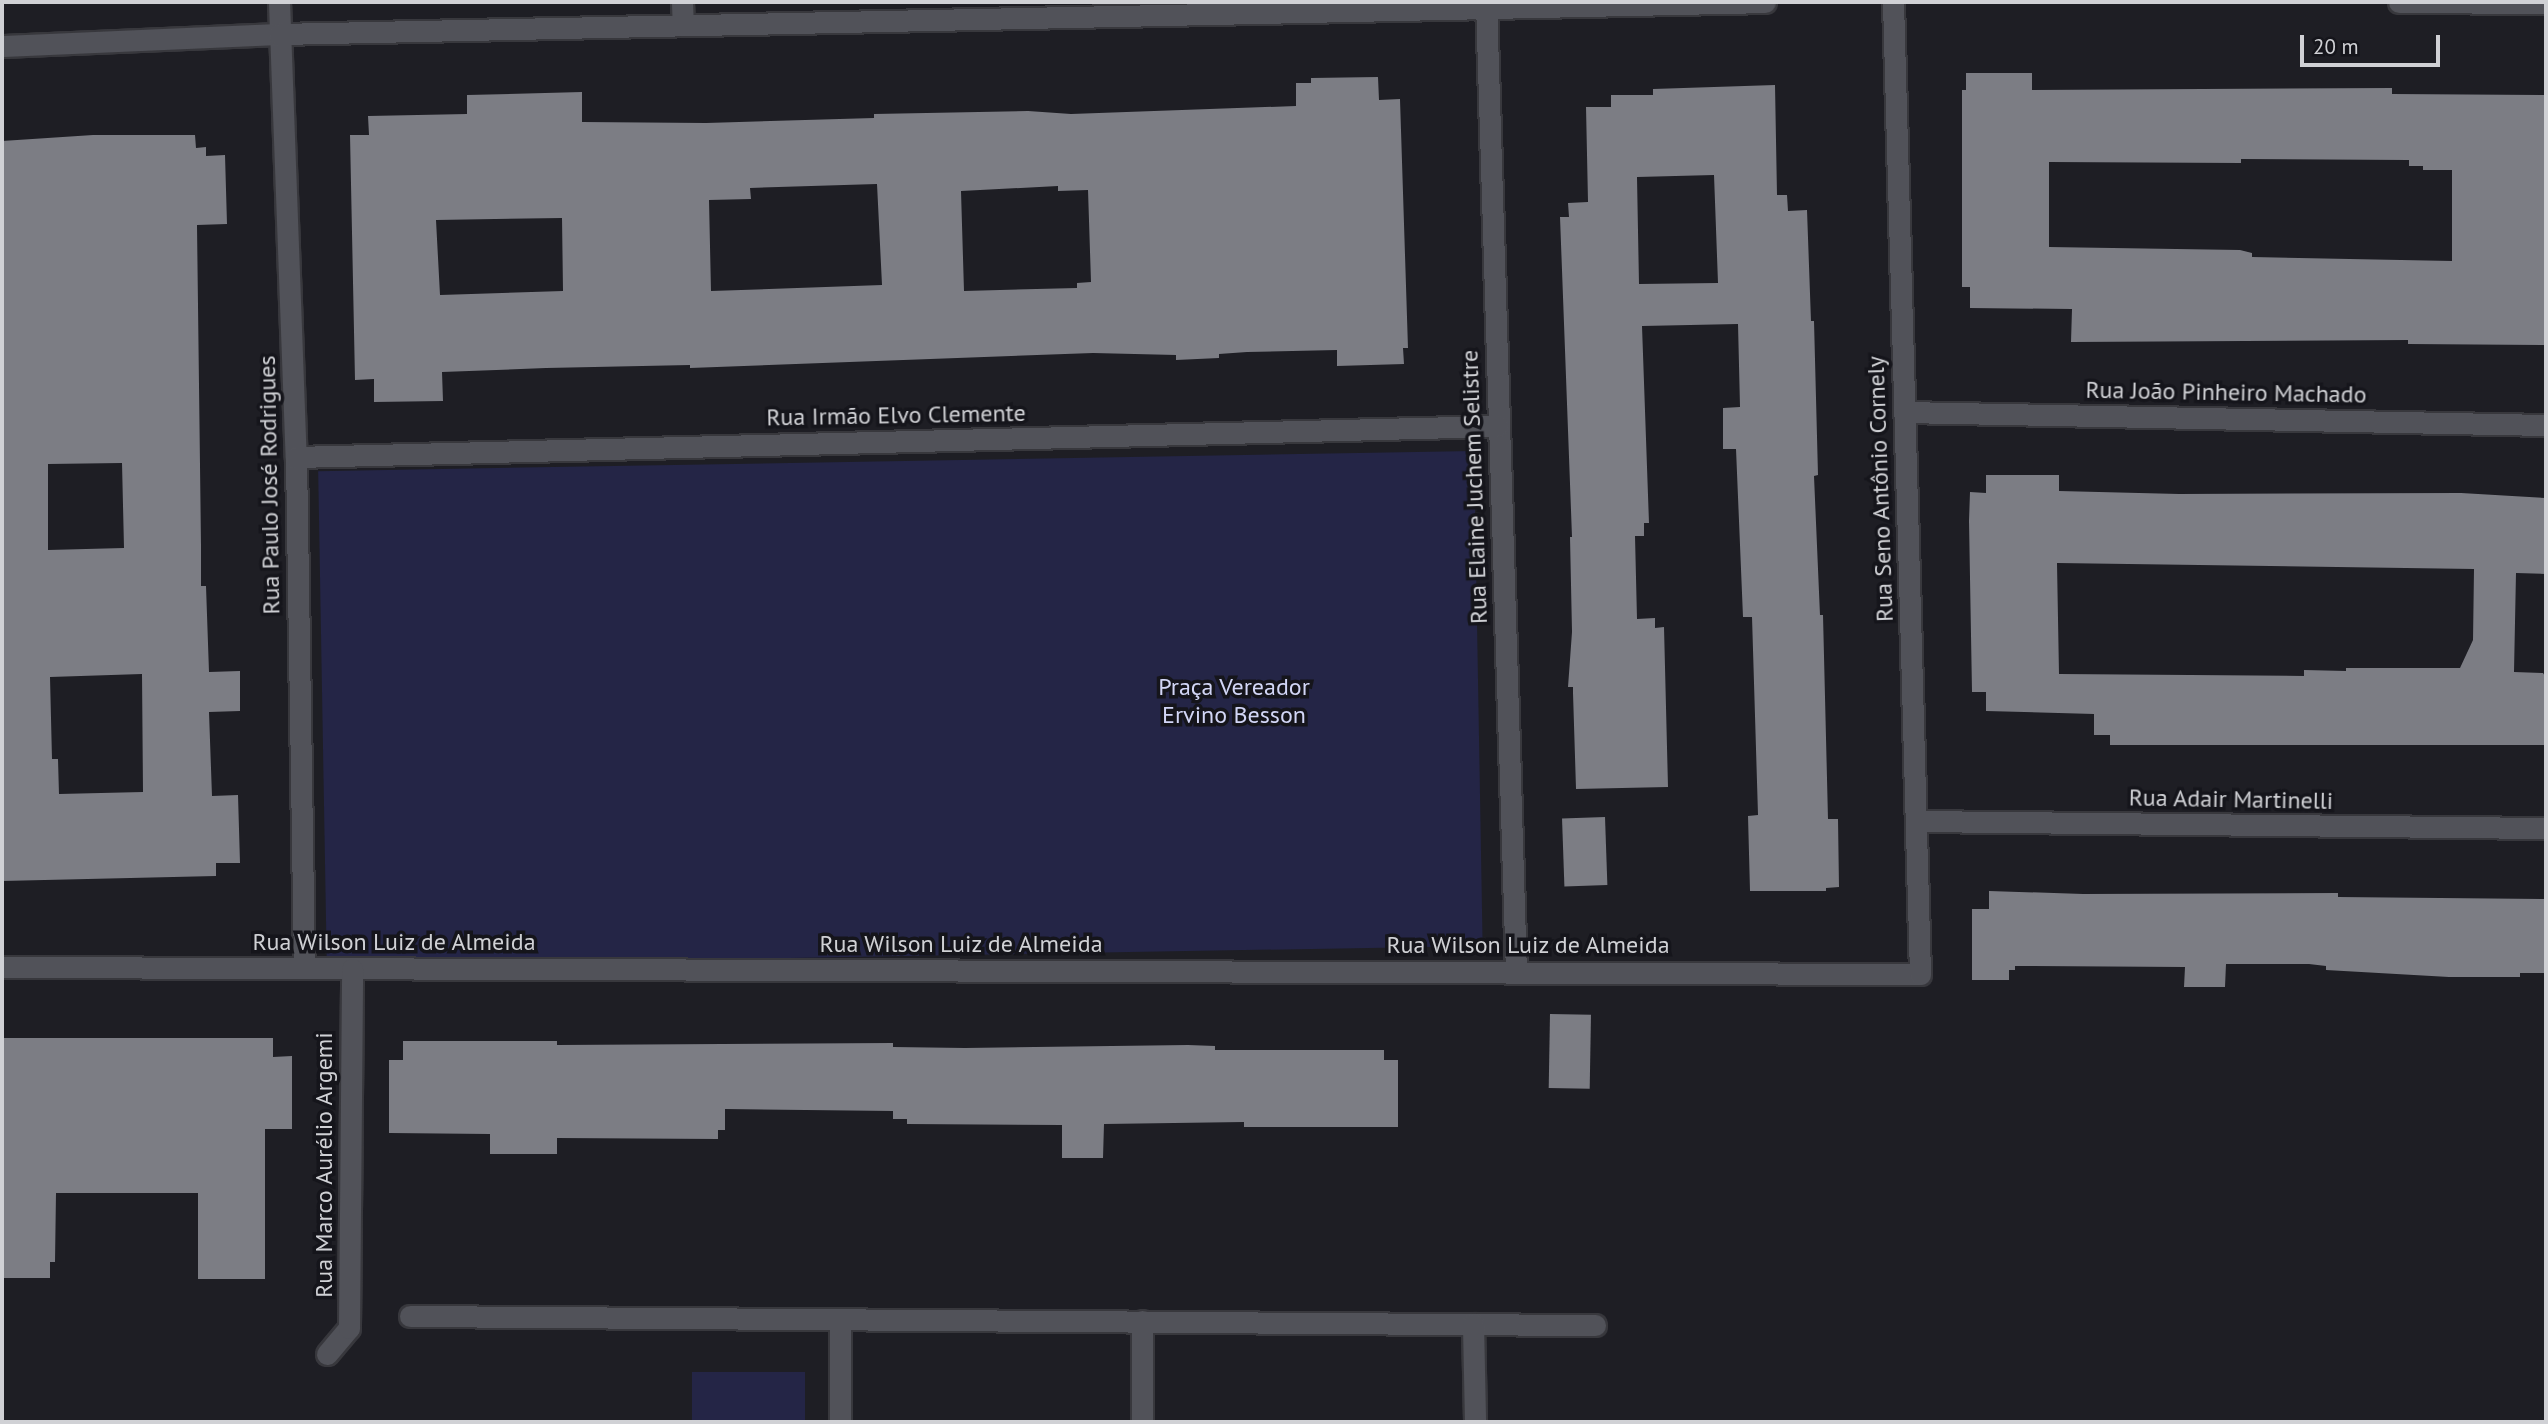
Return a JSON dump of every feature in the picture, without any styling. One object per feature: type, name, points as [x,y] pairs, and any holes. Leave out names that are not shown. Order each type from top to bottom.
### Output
[{"type":"street","name":"Rua Paulo José Rodrigues","points":[[279,2],[296,457],[304,967]]},
{"type":"street","points":[[682,2],[683,25]]},
{"type":"street","points":[[2,46],[279,34],[683,25],[1086,9],[1765,2]]},
{"type":"street","name":"Rua Seno Antônio Cornely","points":[[1893,2],[1920,974]]},
{"type":"street","points":[[2399,2],[2546,3]]},
{"type":"street","name":"Rua Elaine Juchem Selistre","points":[[1486,5],[1516,971]]},
{"type":"street","name":"Rua João Pinheiro Machado","points":[[1904,412],[2546,425]]},
{"type":"street","name":"Rua Irmão Elvo Clemente","points":[[296,457],[1498,426]]},
{"type":"street","name":"Rua Adair Martinelli","points":[[1916,821],[2546,828]]},
{"type":"street","name":"Rua Wilson Luiz de Almeida","points":[[2,967],[1920,974]]},
{"type":"street","name":"Rua Marco Aurélio Argemi","points":[[327,1354],[349,1328],[352,969]]},
{"type":"street","points":[[410,1316],[1595,1325]]},
{"type":"street","points":[[840,1319],[840,1422]]},
{"type":"street","points":[[1142,1321],[1142,1422]]},
{"type":"street","points":[[1473,1324],[1475,1422]]},
{"type":"green space","name":"Praça Vereador Ervino Besson","points":[[1474,451],[1483,946],[327,966],[318,471]]},
{"type":"green space","points":[[692,1372],[805,1372],[805,1422],[692,1422]]},
{"type":"building","points":[[1966,73],[2032,73],[2032,90],[2392,88],[2392,94],[2546,95],[2546,345],[2408,344],[2408,340],[2071,342],[2072,309],[1970,308],[1970,287],[1962,287],[1962,90],[1966,90]],"holes":[[[2409,160],[2409,166],[2423,166],[2423,170],[2452,170],[2452,261],[2252,257],[2252,253],[2240,250],[2049,247],[2049,162]]]},
{"type":"building","points":[[1378,77],[1379,100],[1400,99],[1408,348],[1403,348],[1404,364],[1337,366],[1337,350],[1247,352],[1219,354],[1219,358],[1176,360],[1176,355],[1093,353],[690,368],[690,365],[442,372],[443,401],[374,402],[374,379],[355,380],[350,135],[369,135],[368,116],[467,114],[467,95],[582,92],[582,122],[706,123],[874,118],[874,114],[1028,111],[1071,114],[1296,106],[1296,83],[1311,83],[1311,78]],"holes":[[[877,184],[882,285],[711,291],[709,200],[751,199],[750,188]],[[1058,186],[1058,191],[1088,190],[1091,282],[1077,283],[1077,288],[964,291],[961,191]],[[562,218],[563,291],[440,295],[436,220]]]},
{"type":"building","points":[[1775,85],[1777,195],[1787,195],[1788,211],[1807,210],[1811,321],[1814,321],[1818,475],[1814,476],[1820,615],[1823,615],[1828,819],[1838,819],[1839,887],[1826,888],[1826,891],[1750,891],[1748,816],[1758,815],[1752,617],[1743,617],[1736,449],[1723,449],[1723,408],[1740,407],[1738,324],[1642,326],[1649,523],[1644,523],[1644,536],[1635,536],[1637,619],[1655,618],[1655,628],[1664,627],[1668,787],[1576,789],[1573,687],[1568,687],[1572,632],[1572,537],[1560,217],[1569,217],[1568,203],[1588,202],[1586,107],[1611,107],[1611,95],[1653,95],[1653,89]],"holes":[[[1714,175],[1718,283],[1639,284],[1637,177]]]},
{"type":"building","points":[[93,135],[195,135],[196,148],[206,147],[206,156],[225,155],[227,224],[197,225],[201,586],[206,586],[209,672],[240,671],[240,711],[209,712],[212,796],[238,795],[240,863],[216,863],[216,876],[2,881],[2,141]],"holes":[[[122,463],[124,548],[48,550],[48,464]],[[142,674],[143,792],[59,794],[58,759],[52,759],[50,677]]]},
{"type":"building","points":[[1986,475],[2059,475],[2059,491],[2179,494],[2461,493],[2545,498],[2546,574],[2516,573],[2514,672],[2543,673],[2546,678],[2546,745],[2110,745],[2110,735],[2094,735],[2094,714],[1986,711],[1986,692],[1972,692],[1969,521],[1970,492],[1986,493]],"holes":[[[2057,563],[2474,569],[2473,640],[2460,668],[2304,670],[2304,676],[2059,674]]]},
{"type":"building","points":[[1605,817],[1607,885],[1564,886],[1562,819]]},
{"type":"building","points":[[1989,891],[2083,894],[2338,893],[2338,897],[2546,899],[2546,973],[2520,973],[2520,977],[2449,977],[2326,970],[2326,966],[2309,964],[2226,964],[2225,987],[2184,987],[2185,967],[2015,966],[2015,970],[2009,970],[2009,980],[1972,980],[1972,909],[1989,909]]},
{"type":"building","points":[[1550,1014],[1591,1015],[1590,1089],[1549,1088]]},
{"type":"building","points":[[2,1038],[273,1038],[273,1057],[292,1056],[292,1129],[265,1129],[265,1279],[198,1279],[198,1193],[56,1193],[55,1262],[50,1262],[50,1278],[2,1278]]},
{"type":"building","points":[[403,1041],[557,1041],[557,1045],[893,1043],[893,1047],[965,1048],[1188,1045],[1215,1046],[1215,1050],[1384,1050],[1384,1060],[1398,1060],[1398,1127],[1244,1127],[1244,1122],[1104,1124],[1103,1158],[1062,1158],[1062,1125],[907,1124],[907,1119],[893,1119],[893,1111],[725,1109],[725,1130],[718,1130],[718,1139],[557,1138],[557,1154],[490,1154],[490,1134],[389,1133],[389,1060],[403,1060]]}]
